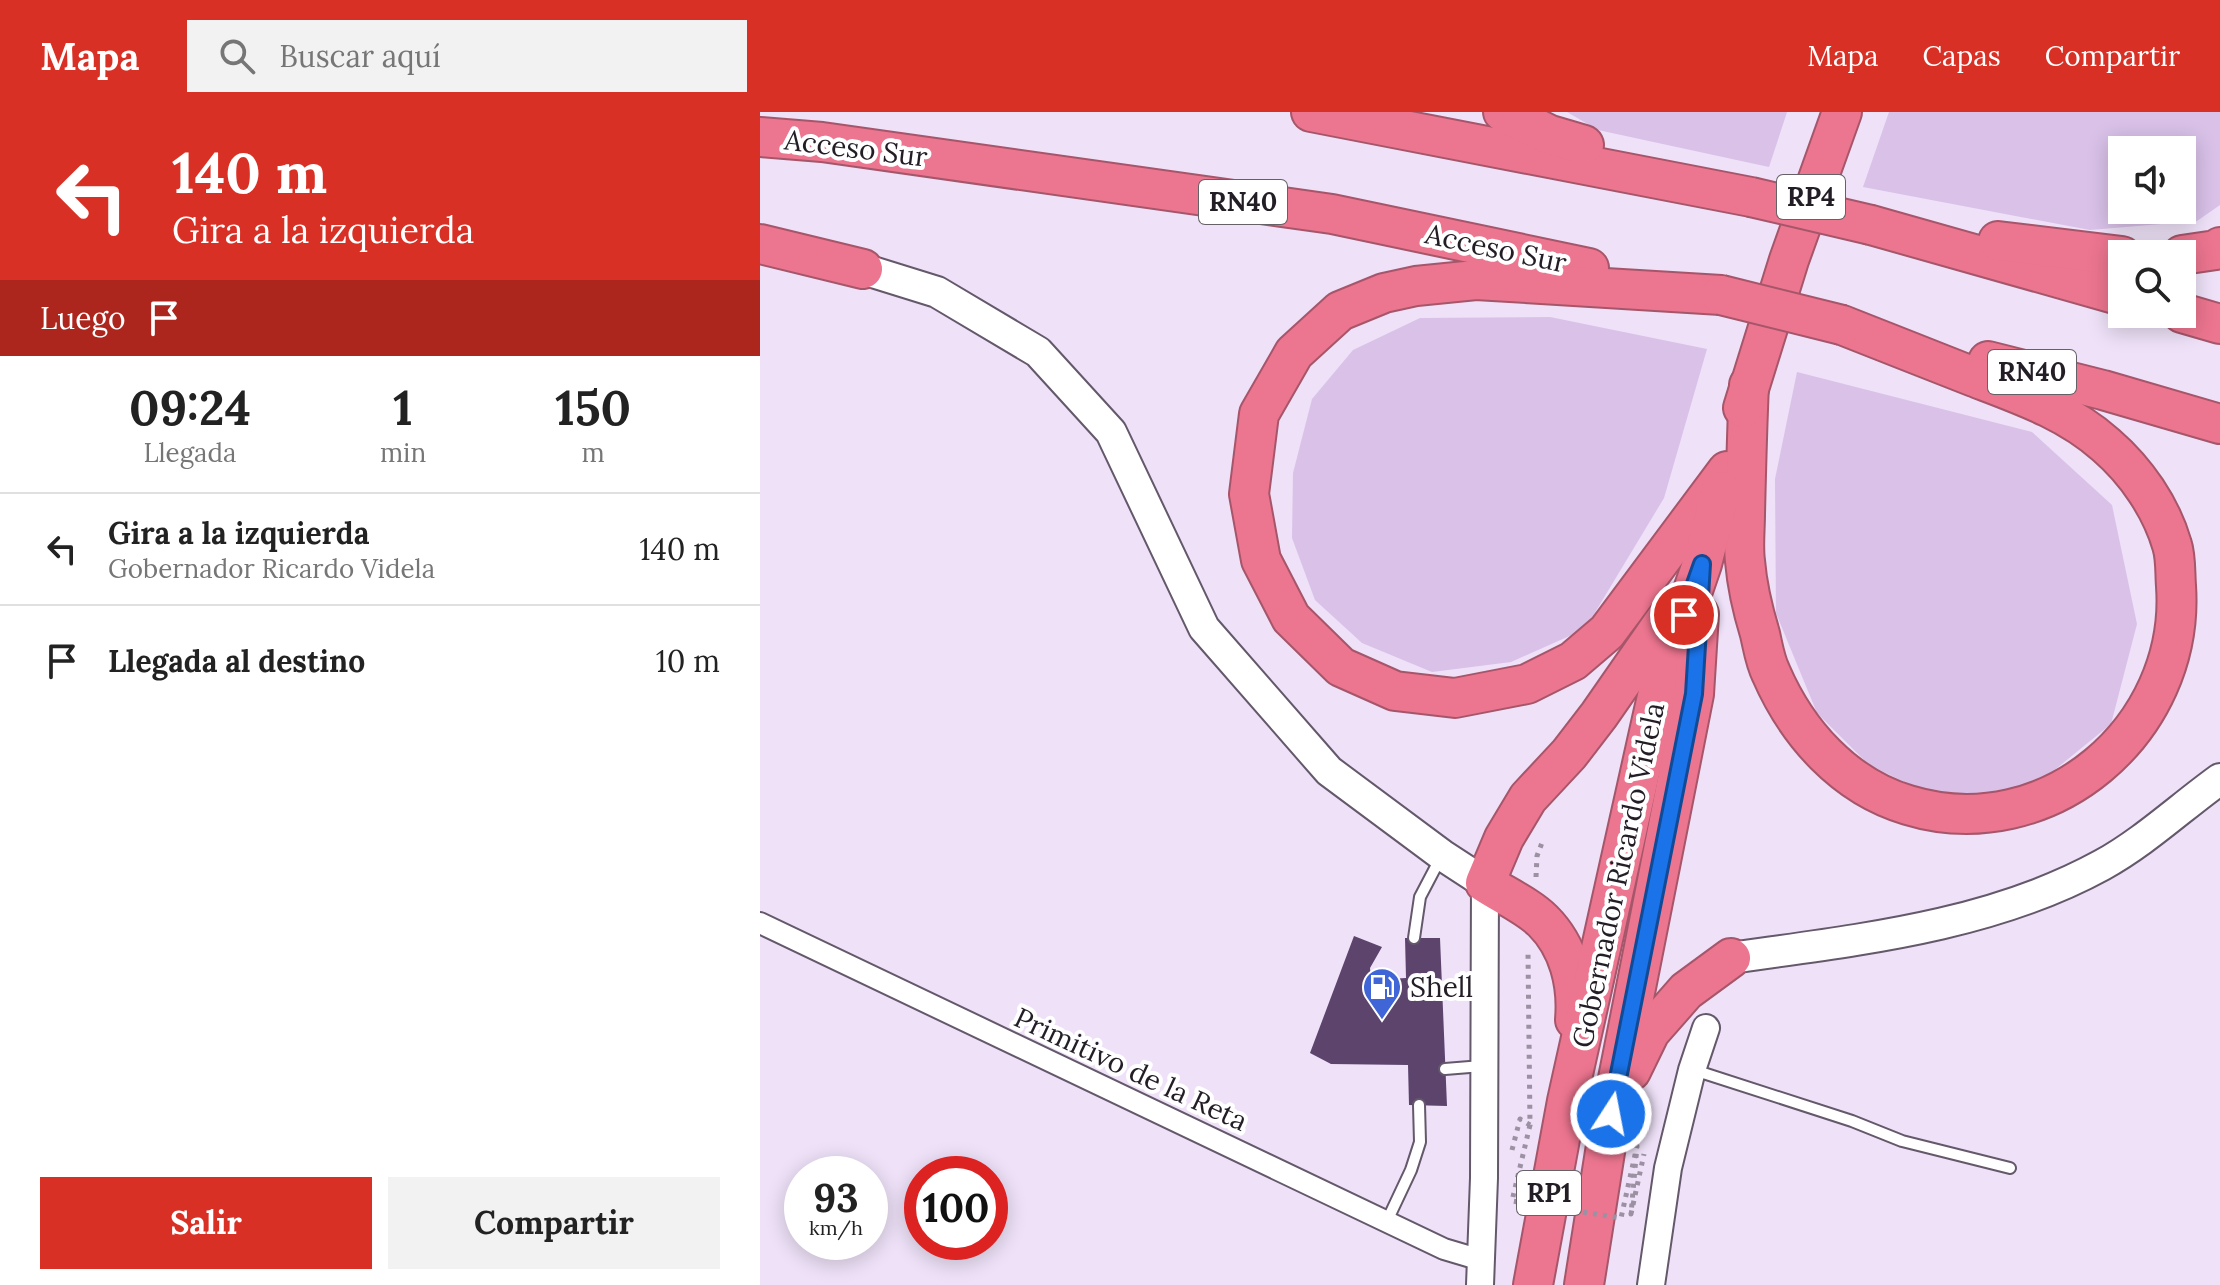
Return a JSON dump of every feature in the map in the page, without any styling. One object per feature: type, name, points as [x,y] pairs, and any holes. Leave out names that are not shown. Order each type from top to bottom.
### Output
[{"type":"highway","points":[[1311,112],[1751,197],[1871,225],[2108,292]]},
{"type":"highway","points":[[1503,112],[1550,135],[1751,197]]},
{"type":"highway","name":"Gobernador Ricardo Videla","points":[[1533,1285],[1567,1101],[1658,692],[1702,564],[1749,385],[1837,119]]},
{"type":"highway","name":"Acceso Sur","points":[[760,137],[822,142],[1332,214],[1721,295],[2103,390],[2220,424]]},
{"type":"highway","points":[[1871,225],[2108,254]]},
{"type":"highway","points":[[760,244],[863,269]]},
{"type":"highway","points":[[2196,253],[2220,247]]},
{"type":"highway","points":[[1721,295],[1476,280],[1416,286],[1384,293],[1340,311],[1294,353],[1259,414],[1249,494],[1261,560],[1291,618],[1341,667],[1395,691],[1455,698],[1527,684],[1573,661],[1596,642],[1607,632],[1727,471]]},
{"type":"highway","points":[[2196,317],[2220,324]]},
{"type":"highway","points":[[1749,385],[1745,561],[1750,590],[1770,671],[1793,715],[1817,748],[1859,783],[1907,805],[1950,814],[1999,811],[2042,799],[2079,780],[2136,729],[2154,698],[2172,646],[2177,606],[2173,547],[2145,487],[2106,444],[2058,410],[1842,325]]},
{"type":"highway","points":[[1567,1101],[1576,999],[1566,951],[1542,919],[1485,883],[1504,838],[1528,798],[1569,754],[1599,715],[1702,564]]},
{"type":"highway","name":"Gobernador Ricardo Videla","points":[[1584,1285],[1611,1114],[1694,694],[1702,564]]},
{"type":"highway","points":[[1611,1114],[1650,1032],[1686,991],[1731,958]]},
{"type":"main road","points":[[863,269],[937,292],[1038,352],[1111,432],[1204,628],[1329,771],[1485,883]]},
{"type":"main road","points":[[1731,958],[1893,934],[1949,922],[2009,904],[2103,864],[2220,779]]},
{"type":"street","points":[[760,262],[863,269]]},
{"type":"street","points":[[1480,1272],[1485,883]]},
{"type":"street","name":"Primitivo de la Reta","points":[[760,923],[1387,1221],[1444,1249],[1480,1272]]},
{"type":"street","points":[[1651,1285],[1668,1168],[1692,1070],[1706,1028]]},
{"type":"lane","points":[[1414,938],[1420,897],[1442,855]]},
{"type":"lane","points":[[1442,989],[1483,988]]},
{"type":"lane","points":[[1445,1069],[1484,1066]]},
{"type":"lane","points":[[1692,1070],[1852,1121],[1902,1141],[2010,1168]]},
{"type":"lane","points":[[1387,1221],[1411,1170],[1420,1142],[1419,1105]]},
{"type":"path","points":[[1530,1125],[1512,1201],[1621,1218],[1637,1146],[1631,1214],[1644,1154]]},
{"type":"shaded area","points":[[1567,112],[1787,112],[1769,167],[1598,130]]},
{"type":"shaded area","points":[[1889,112],[2220,112],[2220,205],[2196,221],[2196,136],[2108,136],[2108,224],[2161,224],[2090,230],[1863,187]]},
{"type":"shaded area","points":[[1550,317],[1707,349],[1664,498],[1585,629],[1511,662],[1432,672],[1362,643],[1315,600],[1292,538],[1293,473],[1312,399],[1353,350],[1420,318]]},
{"type":"shaded area","points":[[1797,372],[2032,432],[2112,505],[2137,624],[2111,724],[2041,781],[1978,796],[1919,789],[1869,765],[1817,713],[1776,613],[1775,479]]},
{"type":"building","name":"Shell","points":[[1354,936],[1382,947],[1370,968],[1371,980],[1406,978],[1405,938],[1440,938],[1447,1106],[1409,1105],[1408,1065],[1331,1064],[1310,1053]]},
{"type":"place","name":"Shell","points":[[1382,1021]]},
{"type":"route","points":[[1611,1114],[1694,694],[1702,564],[1684,615]]}]
